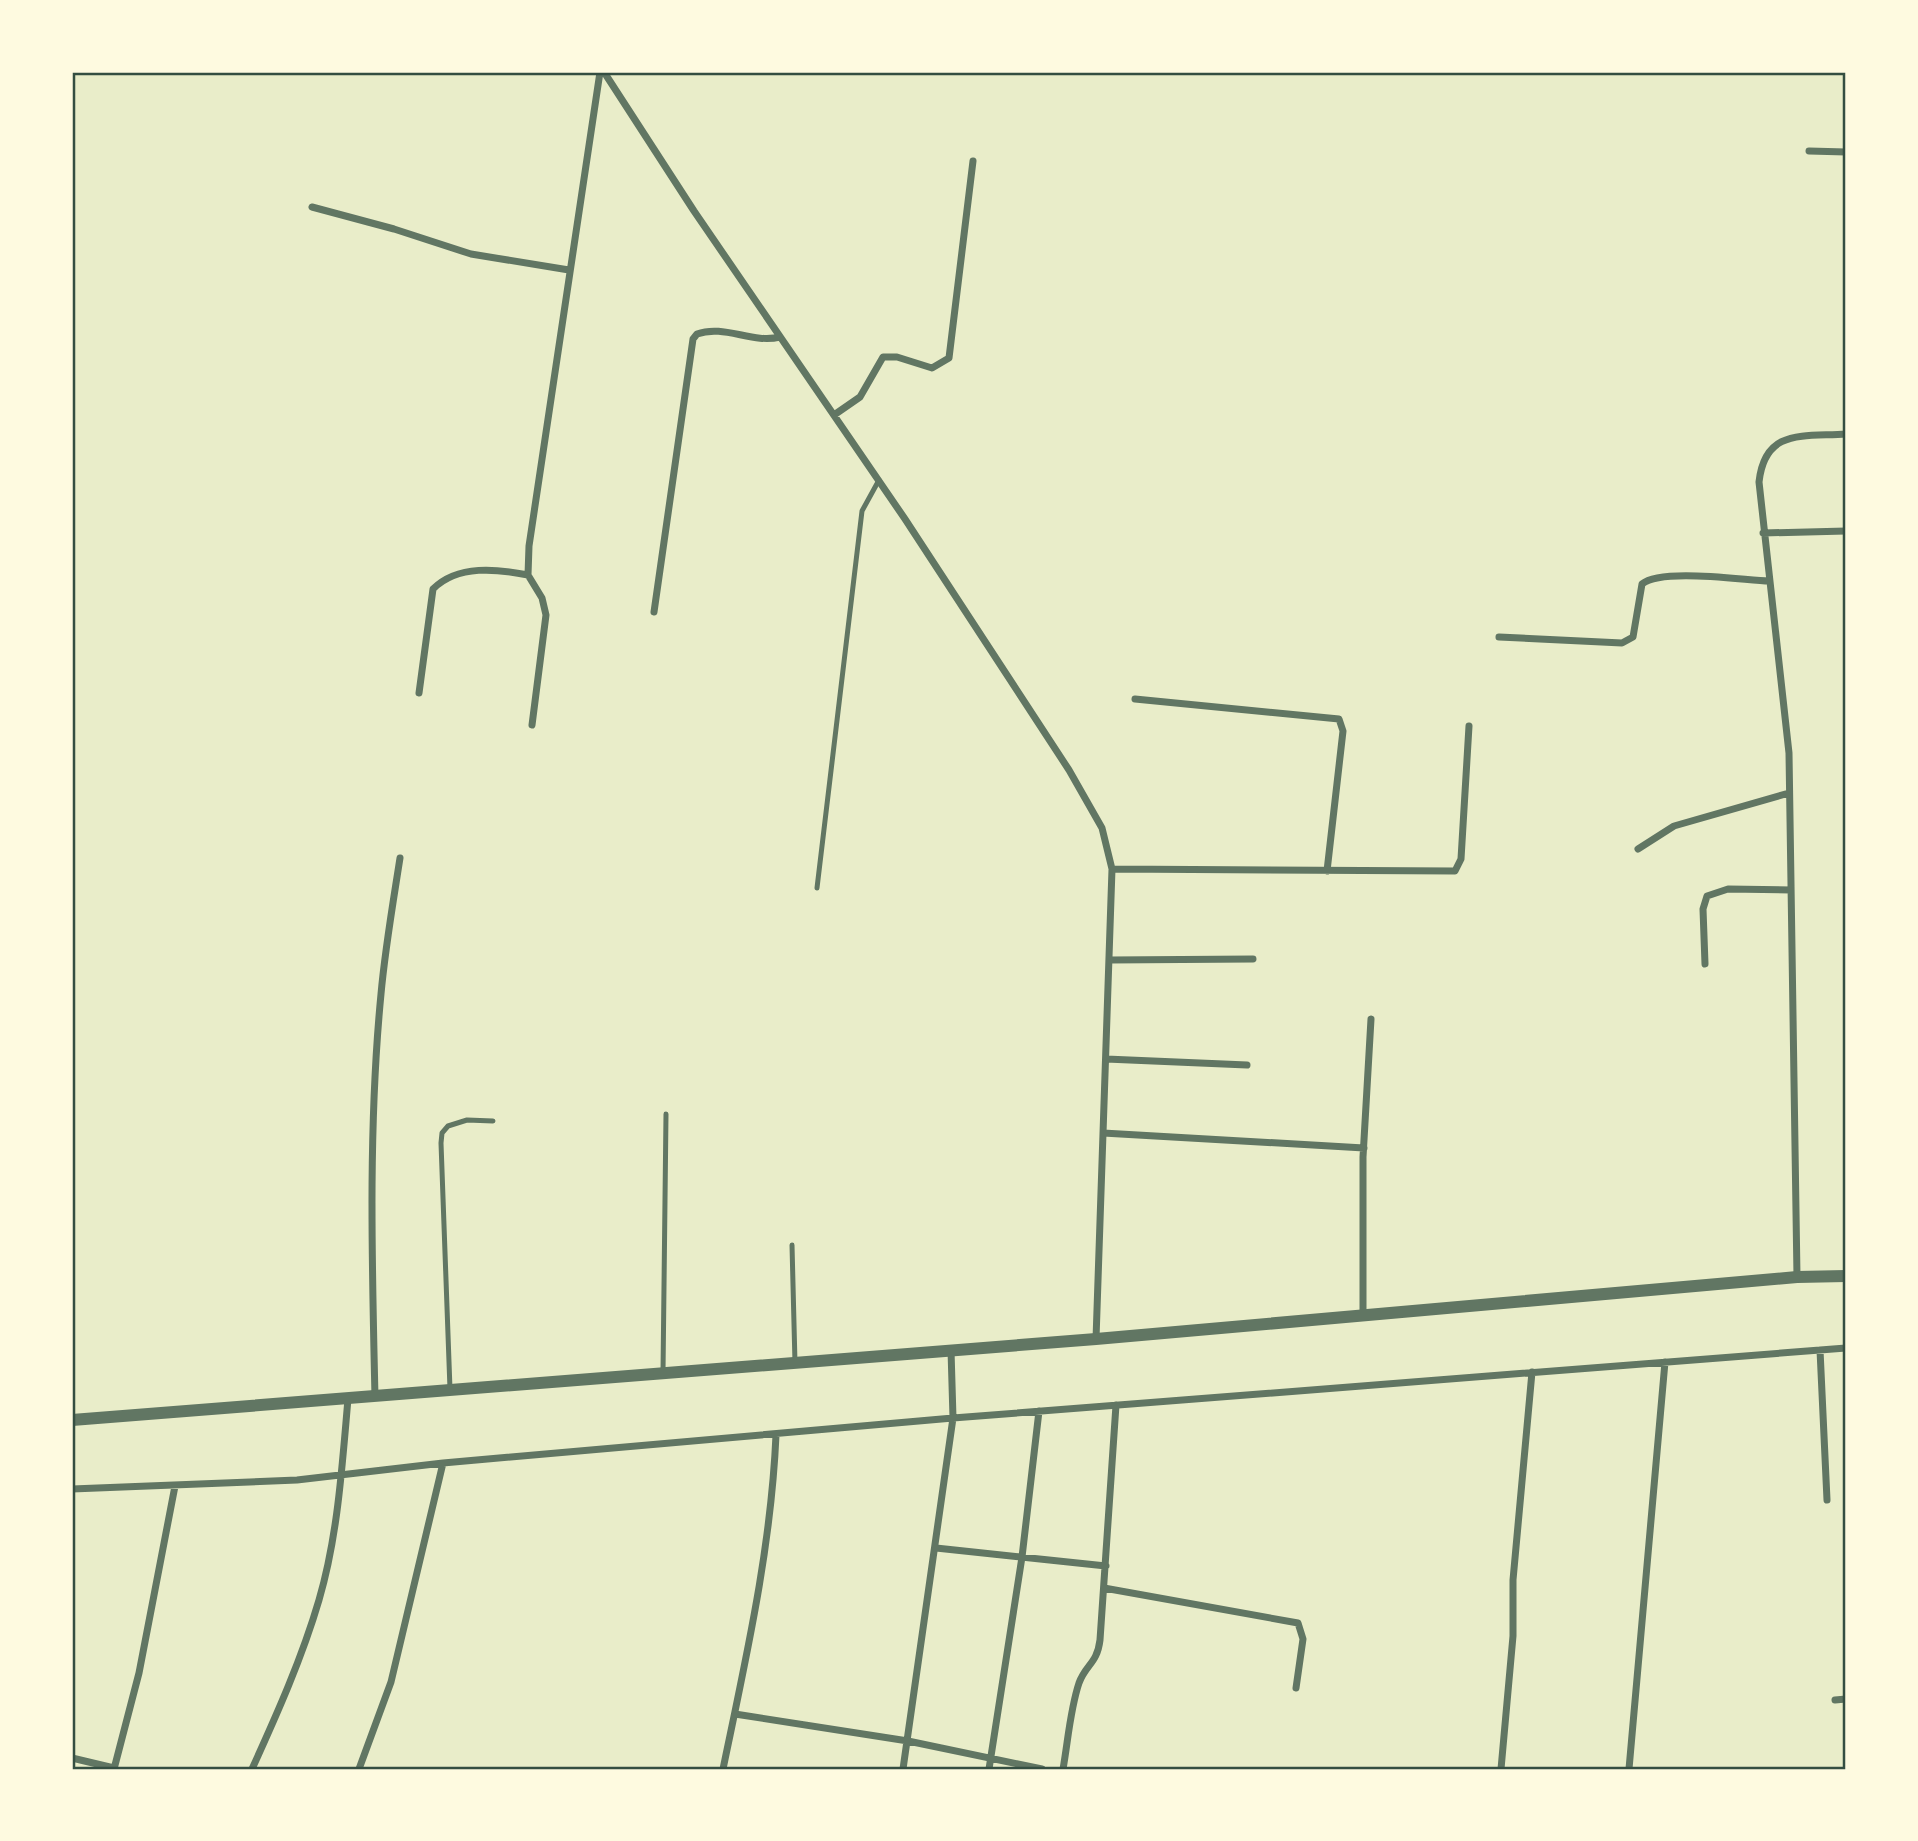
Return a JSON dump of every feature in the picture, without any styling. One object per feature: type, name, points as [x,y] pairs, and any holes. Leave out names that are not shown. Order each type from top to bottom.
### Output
[{"type":"street","points":[[532,725],[546,615],[542,598],[528,575],[529,547],[569,270],[602,72]]},
{"type":"street","points":[[602,72],[878,480],[1091,806],[1109,848],[1112,869],[1110,960],[1096,1339]]},
{"type":"street","points":[[1809,151],[1846,152]]},
{"type":"street","points":[[834,415],[860,397],[883,357],[932,368],[944,364],[949,358],[973,161]]},
{"type":"street","points":[[312,207],[394,229],[471,254],[569,270]]},
{"type":"street","points":[[654,612],[693,339],[697,334],[711,331],[757,340],[780,337]]},
{"type":"street","points":[[1797,1277],[1788,753],[1759,482],[1761,462],[1767,450],[1778,443],[1799,437],[1846,435]]},
{"type":"street","points":[[1763,533],[1846,531]]},
{"type":"street","points":[[419,692],[433,589],[444,580],[483,570],[528,575]]},
{"type":"street","points":[[1499,637],[1622,643],[1633,638],[1642,584],[1647,579],[1665,577],[1769,581]]},
{"type":"street","points":[[1135,699],[1339,719],[1343,731],[1327,870]]},
{"type":"street","points":[[1112,869],[1440,873],[1458,869],[1469,726]]},
{"type":"street","points":[[1637,849],[1674,826],[1789,793]]},
{"type":"street","points":[[375,1397],[372,1251],[375,1072],[381,993],[400,858]]},
{"type":"street","points":[[1705,964],[1703,909],[1707,896],[1728,890],[1791,890]]},
{"type":"street","points":[[1110,960],[1253,959]]},
{"type":"street","points":[[1363,1315],[1364,1148],[1371,1018]]},
{"type":"street","points":[[1106,1059],[1247,1065]]},
{"type":"street","points":[[1103,1133],[1364,1148]]},
{"type":"street","points":[[72,1420],[1096,1339],[1797,1277],[1846,1276]]},
{"type":"street","points":[[72,1489],[229,1485],[342,1476],[443,1463],[953,1418],[1846,1348]]},
{"type":"street","points":[[903,1769],[953,1418],[951,1350]]},
{"type":"street","points":[[1820,1350],[1827,1500]]},
{"type":"street","points":[[1629,1769],[1665,1362]]},
{"type":"street","points":[[1501,1769],[1513,1636],[1513,1580],[1532,1372]]},
{"type":"street","points":[[252,1769],[287,1692],[319,1599],[342,1476],[348,1399]]},
{"type":"street","points":[[1063,1769],[1080,1681],[1098,1656],[1116,1405]]},
{"type":"street","points":[[989,1769],[1022,1557],[1039,1411]]},
{"type":"street","points":[[723,1769],[754,1629],[773,1501],[776,1434]]},
{"type":"street","points":[[359,1769],[391,1682],[443,1463]]},
{"type":"street","points":[[72,1758],[114,1769],[142,1660],[175,1486]]},
{"type":"street","points":[[936,1548],[1106,1566]]},
{"type":"street","points":[[1104,1588],[1298,1623],[1303,1639],[1296,1688]]},
{"type":"street","points":[[1835,1700],[1846,1699]]},
{"type":"street","points":[[735,1714],[908,1741],[1042,1769]]},
{"type":"lane","points":[[817,888],[862,511],[878,480]]},
{"type":"lane","points":[[663,1373],[666,1114]]},
{"type":"lane","points":[[450,1391],[442,1133],[457,1122],[493,1121]]},
{"type":"lane","points":[[792,1245],[795,1363]]}]
